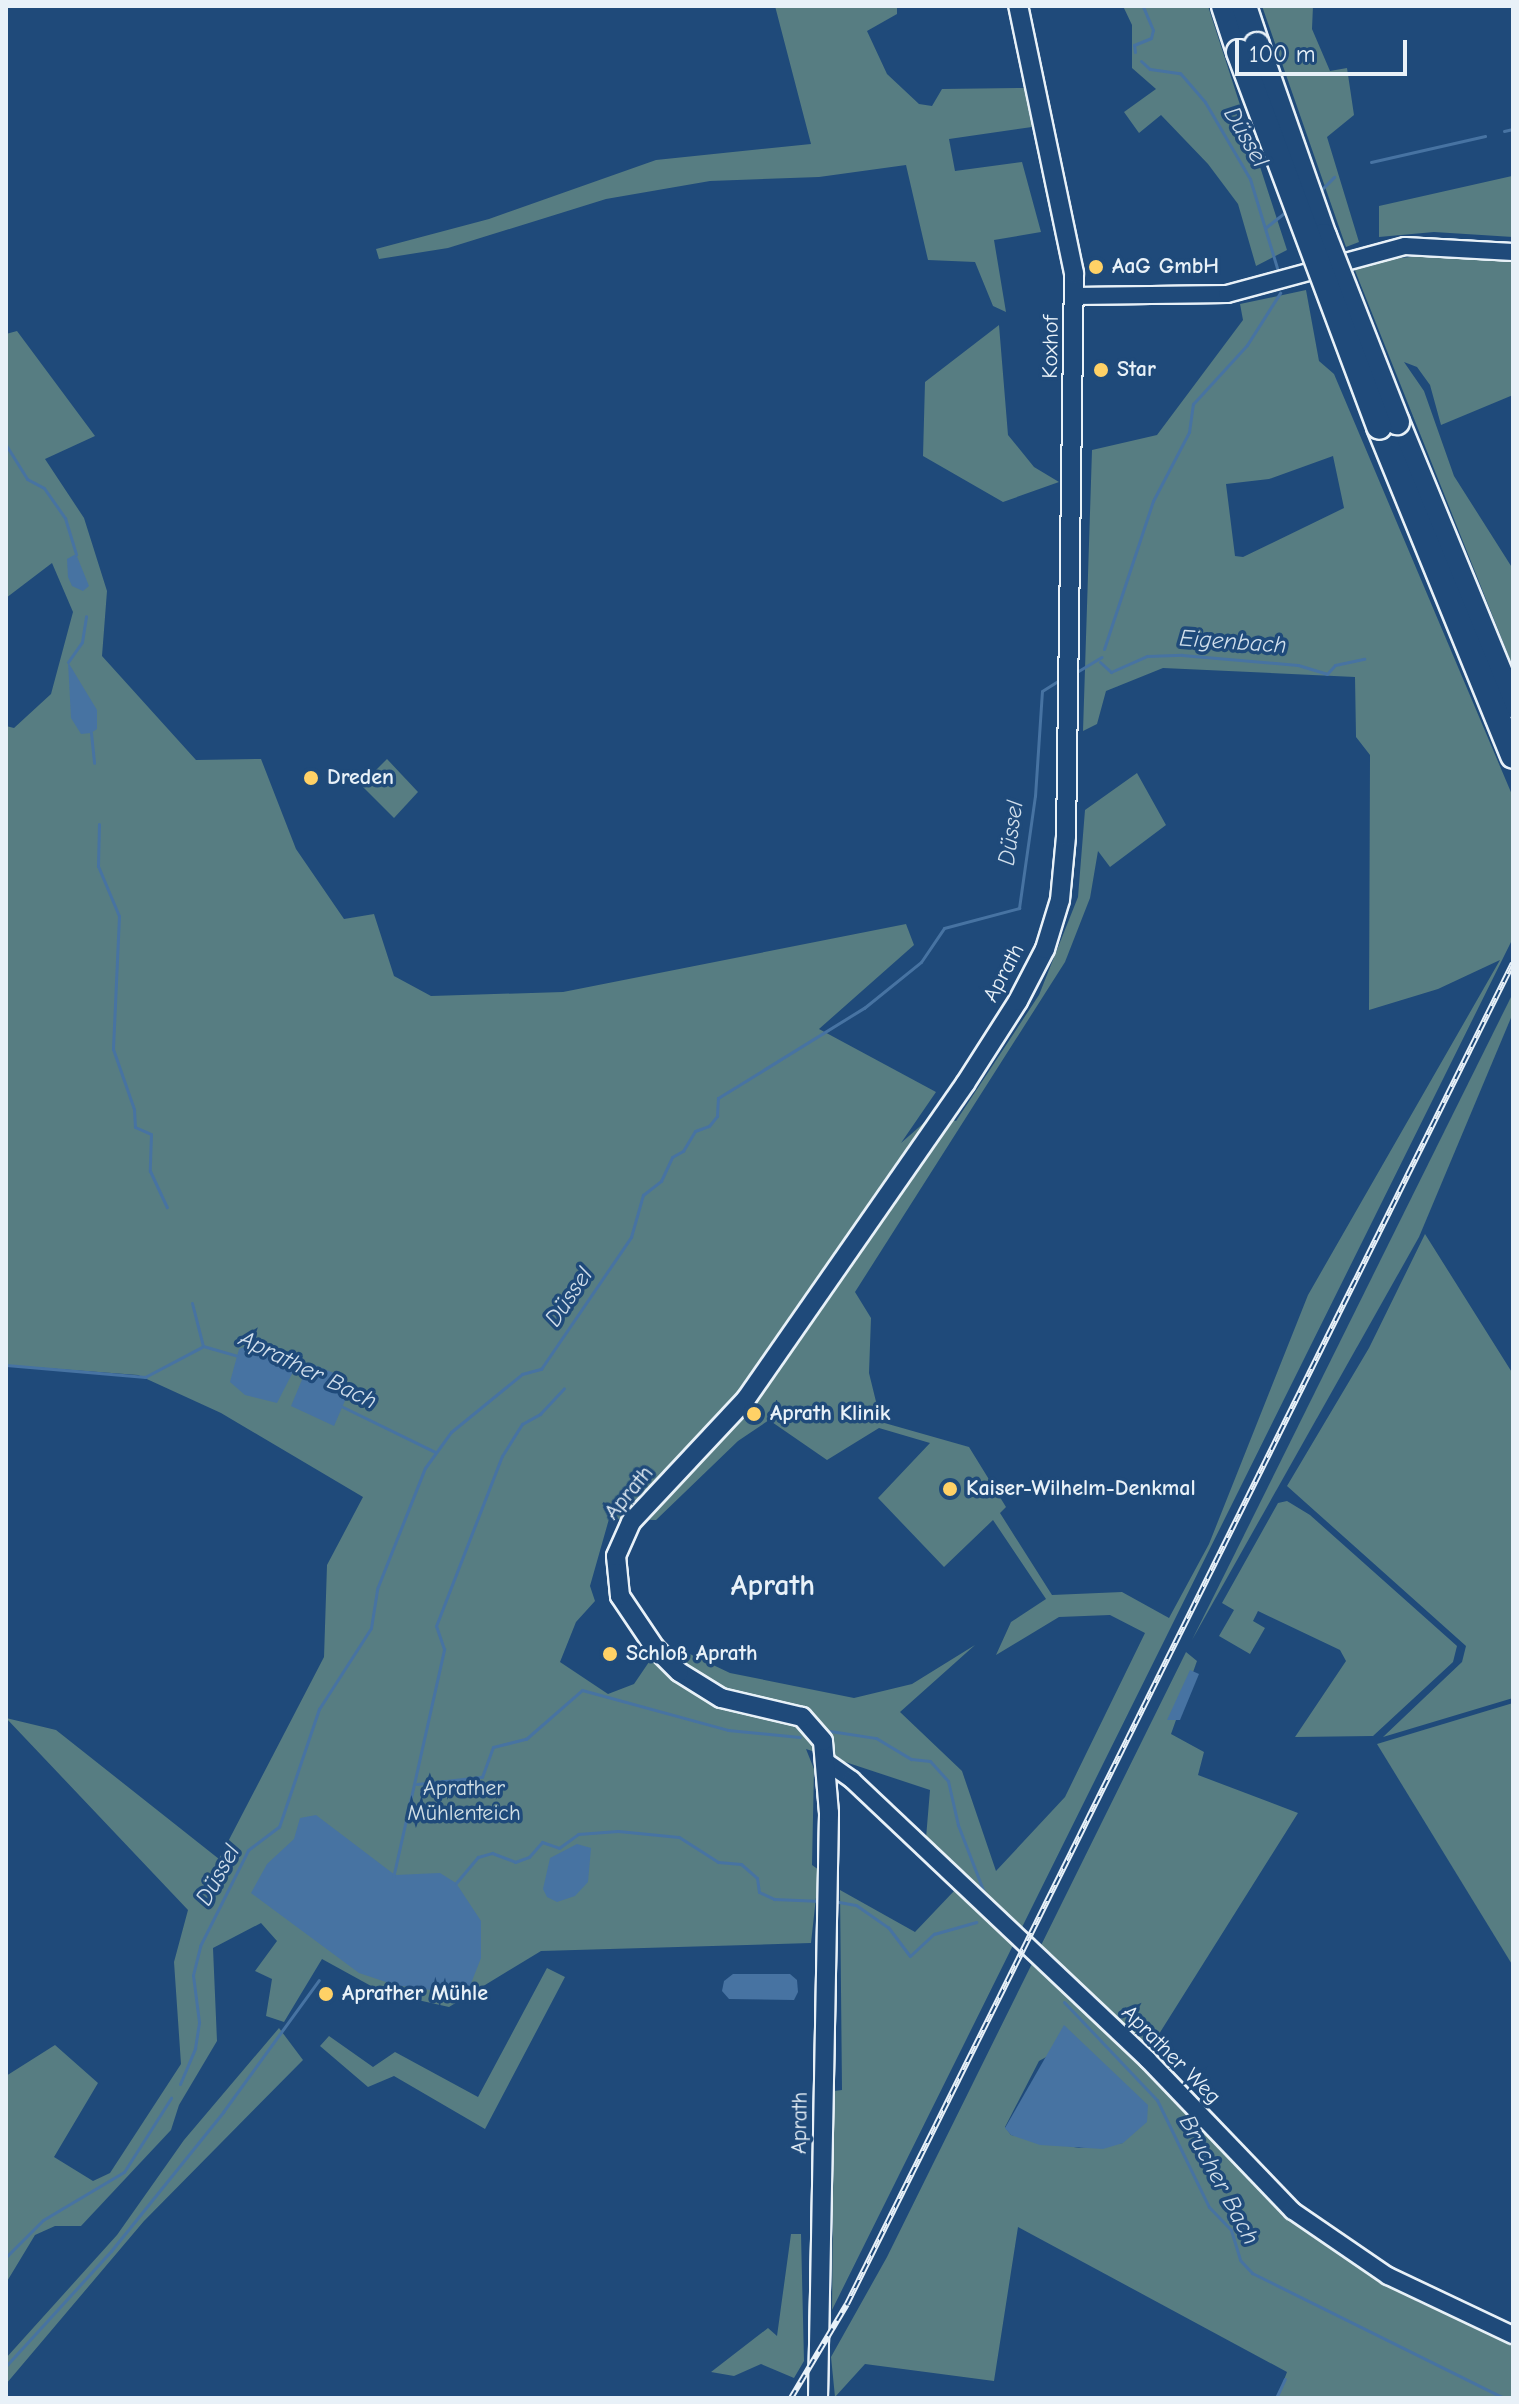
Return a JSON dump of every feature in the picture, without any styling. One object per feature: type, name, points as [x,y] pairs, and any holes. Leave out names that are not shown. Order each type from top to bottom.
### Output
[{"type":"highway","points":[[1224,6],[1248,49],[1324,236],[1388,424],[1513,756]]},
{"type":"highway","points":[[1244,6],[1248,49]]},
{"type":"highway","points":[[1388,424],[1513,705]]},
{"type":"main road","name":"Koxhof","points":[[1018,6],[1072,248],[1075,296],[1068,693]]},
{"type":"main road","name":"Aprath","points":[[818,2398],[827,1916],[828,1763],[823,1741],[810,1722],[721,1698],[679,1672],[655,1648],[620,1596],[616,1556],[631,1522],[751,1393],[1018,1001],[1045,949],[1063,885],[1068,693]]},
{"type":"street","points":[[1075,296],[1227,294],[1405,246],[1513,252]]},
{"type":"street","name":"Aprather Weg","points":[[828,1763],[852,1780],[1148,2060],[1293,2211],[1388,2276],[1513,2335]]},
{"type":"green space","points":[[775,6],[897,6],[897,14],[867,31],[887,74],[919,104],[932,106],[942,89],[1024,88],[1032,127],[949,139],[955,171],[1022,162],[1041,232],[994,240],[1006,312],[993,306],[975,262],[928,260],[906,165],[819,177],[710,181],[606,199],[448,248],[379,259],[376,249],[489,219],[656,160],[811,144]]},
{"type":"green space","points":[[1123,6],[1208,6],[1287,250],[1256,266],[1238,204],[1208,164],[1161,115],[1139,133],[1124,112],[1156,89],[1132,68],[1132,25]]},
{"type":"green space","points":[[1262,6],[1313,6],[1312,29],[1330,71],[1347,68],[1354,115],[1327,137],[1359,242],[1346,247]]},
{"type":"green space","points":[[1512,176],[1513,237],[1434,232],[1379,237],[1379,206]]},
{"type":"green space","points":[[1439,254],[1513,262],[1513,395],[1441,425],[1430,385],[1417,367],[1404,362],[1424,391],[1454,476],[1513,569],[1513,667],[1352,263]]},
{"type":"green space","points":[[1306,290],[1319,361],[1334,374],[1513,797],[1513,938],[832,2310],[834,2091],[842,2090],[840,1890],[915,1932],[954,1891],[926,1838],[930,1790],[806,1749],[814,1769],[812,1865],[819,1870],[811,1943],[541,1951],[449,2007],[382,1992],[322,1959],[284,2022],[266,2016],[272,1979],[255,1971],[277,1941],[261,1923],[213,1948],[217,2041],[179,2105],[171,2130],[81,2226],[55,2226],[35,2235],[6,2283],[6,2076],[55,2045],[98,2083],[54,2157],[93,2181],[110,2173],[181,2064],[174,1962],[188,1910],[6,1718],[56,1730],[219,1859],[324,1657],[327,1565],[363,1497],[221,1413],[138,1375],[6,1365],[6,726],[14,728],[51,694],[73,612],[52,563],[6,598],[6,334],[17,331],[95,436],[45,459],[84,518],[107,591],[102,656],[196,760],[261,759],[296,849],[344,919],[374,914],[394,976],[431,996],[563,992],[906,924],[914,945],[819,1029],[936,1092],[901,1143],[934,1114],[956,1121],[1039,995],[1078,897],[1085,810],[1137,773],[1166,825],[1110,867],[1098,851],[1090,898],[1065,962],[855,1292],[871,1318],[869,1373],[881,1422],[969,1447],[1006,1507],[1000,1513],[1052,1595],[1122,1592],[1169,1618],[1209,1544],[1308,1295],[1500,960],[1438,989],[1369,1010],[1370,755],[1356,737],[1355,677],[1163,668],[1106,691],[1097,724],[1083,731],[1092,450],[1157,435],[1243,320],[1240,304]],"holes":[[[1333,456],[1344,508],[1243,557],[1235,556],[1226,484],[1269,479]],[[769,1420],[827,1460],[879,1428],[930,1443],[878,1498],[944,1567],[993,1520],[1046,1599],[1011,1622],[996,1655],[1059,1617],[1110,1615],[1145,1633],[1065,1797],[996,1871],[962,1771],[900,1712],[975,1645],[912,1684],[854,1698],[730,1673],[673,1646],[651,1659],[634,1684],[608,1694],[560,1662],[576,1622],[595,1601],[590,1586],[609,1519],[656,1520],[738,1441]]]},
{"type":"green space","points":[[999,325],[1008,435],[1034,467],[1059,482],[1003,502],[923,456],[925,382]]},
{"type":"green space","points":[[387,759],[418,792],[394,818],[361,785]]},
{"type":"green space","points":[[1513,993],[1513,1013],[1419,1237],[1192,1640]]},
{"type":"green space","points":[[1425,1234],[1513,1374],[1513,1698],[1383,1737],[1462,1662],[1466,1646],[1287,1486],[1369,1348]]},
{"type":"green space","points":[[1287,1501],[1310,1515],[1457,1646],[1453,1662],[1373,1736],[1295,1737],[1346,1661],[1340,1650],[1258,1611],[1253,1621],[1265,1628],[1250,1654],[1219,1636],[1234,1610],[1222,1603],[1278,1503]]},
{"type":"green space","points":[[1186,1652],[1197,1661],[1171,1734],[1204,1752],[1198,1775],[1298,1813],[1159,2034],[1157,2056],[1238,2144],[1205,2134],[1296,2223],[1418,2302],[1513,2343],[1513,2398],[1277,2398],[1287,2372],[1018,2227],[994,2381],[865,2364],[835,2397],[831,2357],[887,2257]],"holes":[[[1048,2056],[1123,2143],[1079,2148],[1011,2135],[1005,2127],[1039,2061]]]},
{"type":"green space","points":[[1513,1703],[1513,1966],[1377,1744]]},
{"type":"green space","points":[[547,1968],[565,1977],[485,2129],[394,2076],[368,2087],[320,2046],[329,2036],[373,2067],[395,2052],[478,2097]]},
{"type":"green space","points":[[279,2028],[303,2060],[144,2221],[6,2384],[6,2358],[117,2235],[184,2140]]},
{"type":"green space","points":[[791,2234],[801,2234],[804,2361],[794,2378],[761,2364],[734,2376],[711,2372],[768,2328],[777,2336]]},
{"type":"water","points":[[76,554],[89,586],[83,591],[72,586],[68,577],[67,559]]},
{"type":"water","points":[[68,662],[97,710],[97,729],[91,733],[81,734],[71,718]]},
{"type":"water","points":[[257,1342],[290,1357],[295,1368],[277,1403],[245,1395],[230,1382],[239,1349]]},
{"type":"water","points":[[309,1363],[334,1373],[344,1385],[347,1396],[334,1426],[291,1406]]},
{"type":"water","points":[[1190,1670],[1199,1674],[1180,1720],[1167,1720]]},
{"type":"water","name":"Aprather Mühlenteich","points":[[316,1815],[395,1875],[440,1873],[456,1883],[481,1921],[481,1958],[470,1986],[452,1993],[395,1985],[359,1973],[251,1893],[267,1864],[294,1839],[300,1818]]},
{"type":"water","points":[[577,1844],[591,1848],[588,1882],[575,1896],[557,1902],[547,1897],[543,1889],[550,1858]]},
{"type":"water","points":[[733,1974],[790,1974],[797,1980],[798,1992],[794,2000],[729,1999],[722,1991],[724,1981]]},
{"type":"water","points":[[1064,2025],[1148,2105],[1147,2122],[1123,2143],[1103,2149],[1040,2145],[1011,2135],[1005,2128]]},
{"type":"waterway","name":"Düssel","points":[[1135,52],[1134,45],[1151,38],[1153,30],[1143,6]]},
{"type":"waterway","name":"Düssel","points":[[1141,61],[1150,69],[1180,73],[1205,102],[1250,179],[1277,268]]},
{"type":"waterway","points":[[1504,131],[1513,129]]},
{"type":"waterway","points":[[1371,162],[1485,136]]},
{"type":"waterway","points":[[1320,191],[1334,177]]},
{"type":"waterway","points":[[1265,228],[1289,209]]},
{"type":"waterway","name":"Düssel","points":[[1104,649],[1153,501],[1189,432],[1193,404],[1247,345],[1280,293]]},
{"type":"waterway","name":"Aprather Bach","points":[[6,445],[27,479],[44,488],[65,518],[76,554]]},
{"type":"waterway","points":[[68,662],[82,642],[86,616]]},
{"type":"waterway","name":"Eigenbach","points":[[1100,662],[1111,672],[1147,656],[1182,655],[1298,665],[1327,674],[1335,665],[1364,659]]},
{"type":"waterway","name":"Düssel","points":[[1075,673],[1102,657]]},
{"type":"waterway","name":"Düssel","points":[[180,2084],[195,2048],[199,2022],[193,1975],[200,1946],[248,1850],[279,1827],[319,1709],[371,1628],[377,1589],[425,1468],[451,1432],[522,1374],[541,1369],[631,1237],[643,1195],[661,1181],[672,1157],[683,1151],[695,1131],[709,1126],[717,1116],[718,1098],[864,1008],[921,962],[944,928],[1019,908],[1035,796],[1042,691],[1061,679]]},
{"type":"waterway","name":"Aprather Bach","points":[[91,733],[94,763]]},
{"type":"waterway","name":"Aprather Bach","points":[[99,824],[98,866],[119,916],[113,1049],[134,1109],[135,1127],[151,1134],[150,1171],[167,1207]]},
{"type":"waterway","name":"Aprather Bach","points":[[192,1303],[203,1346]]},
{"type":"waterway","name":"Aprather Bach","points":[[203,1346],[237,1356]]},
{"type":"waterway","points":[[6,1365],[145,1377],[202,1347]]},
{"type":"waterway","points":[[393,1878],[444,1649],[436,1626],[502,1456],[522,1424],[540,1414],[564,1388]]},
{"type":"waterway","name":"Aprather Bach","points":[[341,1406],[435,1452]]},
{"type":"waterway","points":[[417,1784],[482,1777],[493,1747],[526,1739],[582,1690],[728,1730],[800,1737]]},
{"type":"waterway","points":[[830,1731],[876,1738],[911,1759],[930,1761],[948,1781],[958,1825],[985,1895]]},
{"type":"waterway","name":"Brucher Bach","points":[[456,1883],[478,1857],[492,1853],[515,1862],[529,1857],[542,1842],[559,1848],[578,1834],[618,1831],[679,1837],[718,1862],[741,1864],[757,1878],[759,1892],[774,1899],[821,1901]]},
{"type":"waterway","name":"Brucher Bach","points":[[833,1901],[856,1905],[888,1927],[910,1956],[934,1934],[976,1922]]},
{"type":"waterway","points":[[6,2366],[111,2251],[223,2112],[319,1980]]},
{"type":"waterway","name":"Brucher Bach","points":[[1064,2002],[1157,2100],[1209,2207],[1231,2230],[1240,2260],[1252,2273],[1504,2398]]},
{"type":"waterway","name":"Düssel","points":[[6,2257],[43,2220],[124,2172],[171,2098]]},
{"type":"waterway","points":[[1276,2398],[1285,2379]]},
{"type":"railway","points":[[791,2398],[847,2304],[1513,963]]},
{"type":"place","name":"AaG GmbH","points":[[1096,267]]},
{"type":"place","name":"Star","points":[[1101,370]]},
{"type":"place","name":"Dreden","points":[[311,778]]},
{"type":"place","name":"Aprath Klinik","points":[[754,1414]]},
{"type":"place","name":"Kaiser-Wilhelm-Denkmal","points":[[950,1489]]},
{"type":"place","name":"Schloß Aprath","points":[[610,1654]]},
{"type":"place","name":"Aprather Mühle","points":[[326,1994]]},
{"type":"district","name":"Aprath","points":[[773,1586]]}]
